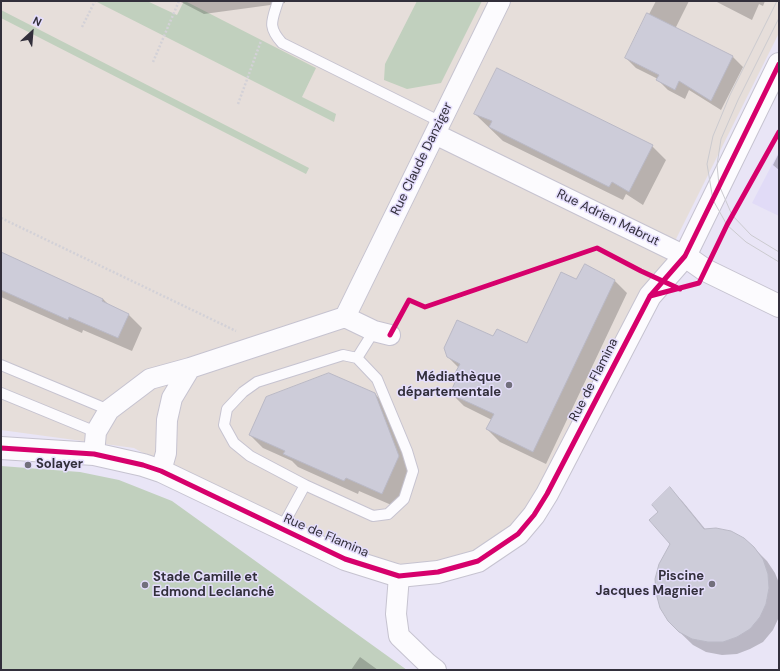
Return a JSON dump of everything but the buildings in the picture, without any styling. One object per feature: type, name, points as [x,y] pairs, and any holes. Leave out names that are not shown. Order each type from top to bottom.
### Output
[{"type":"street","name":"Rue Claude Danziger","points":[[345,317],[500,1]]},
{"type":"street","name":"Rue de Flamina","points":[[1,448],[94,454],[143,465],[161,472],[345,559],[399,576],[438,572],[478,561],[518,534],[534,515],[548,494],[650,296],[685,256],[779,64]]},
{"type":"street","name":"Rue Adrien Mabrut","points":[[438,128],[685,256],[705,270],[779,306]]},
{"type":"street","points":[[94,454],[96,432],[109,410],[150,379],[190,368],[345,317],[382,333]]},
{"type":"street","points":[[161,472],[166,453],[167,420],[172,398],[190,368]]},
{"type":"street","points":[[399,576],[396,614],[399,636],[436,670]]},
{"type":"lane","points":[[278,1],[271,26],[274,34],[282,43],[438,128]]},
{"type":"lane","points":[[357,358],[382,333]]},
{"type":"lane","points":[[343,355],[357,358],[377,379],[407,451],[413,471],[404,499],[388,514],[373,516],[305,485],[250,456],[234,443],[224,426],[227,409],[242,392],[258,382],[343,355]]},
{"type":"lane","points":[[1,365],[109,410]]},
{"type":"lane","points":[[1,394],[96,432]]},
{"type":"lane","points":[[281,529],[305,485]]},
{"type":"path","points":[[82,27],[95,1]]},
{"type":"path","points":[[153,62],[179,1]]},
{"type":"path","points":[[238,104],[264,34],[271,26]]},
{"type":"path","points":[[1,218],[263,344]]},
{"type":"shaded area","points":[[1,1],[779,1],[779,33],[671,249],[650,296],[547,494],[478,561],[399,576],[281,529],[134,448],[1,430]]},
{"type":"shaded area","points":[[779,151],[779,216],[752,203]]},
{"type":"green space","points":[[95,1],[147,1],[177,15],[185,1],[316,68],[302,97],[336,114],[334,122]]},
{"type":"green space","points":[[417,1],[482,1],[441,83],[407,89],[384,80],[385,64]]},
{"type":"green space","points":[[1,10],[309,168],[306,174],[1,18]]},
{"type":"green space","name":"Stade Camille et Edmond Leclanché","points":[[1,466],[80,472],[119,480],[172,501],[407,670],[1,670]]},
{"type":"tram line","points":[[777,1],[730,95],[713,136],[707,164],[713,200],[727,225],[746,242],[779,262]]},
{"type":"tram line","points":[[779,18],[738,100],[721,139],[717,165],[719,185],[732,215],[751,235],[779,252]]},
{"type":"cycle path","points":[[1,448],[94,454],[143,465],[161,471],[345,559],[399,576],[438,572],[478,561],[518,534],[534,515],[547,494],[650,296],[685,256],[779,64]]},
{"type":"cycle path","points":[[650,296],[699,283],[727,225],[779,132]]},
{"type":"cycle path","points":[[390,335],[409,300],[425,307],[597,248],[680,289]]},
{"type":"place","name":"Médiathèque départementale","points":[[509,385]]},
{"type":"place","name":"Solayer","points":[[28,465]]},
{"type":"place","name":"Piscine Jacques Magnier","points":[[712,584]]},
{"type":"place","name":"Stade Camille et Edmond Leclanché","points":[[145,585]]}]
